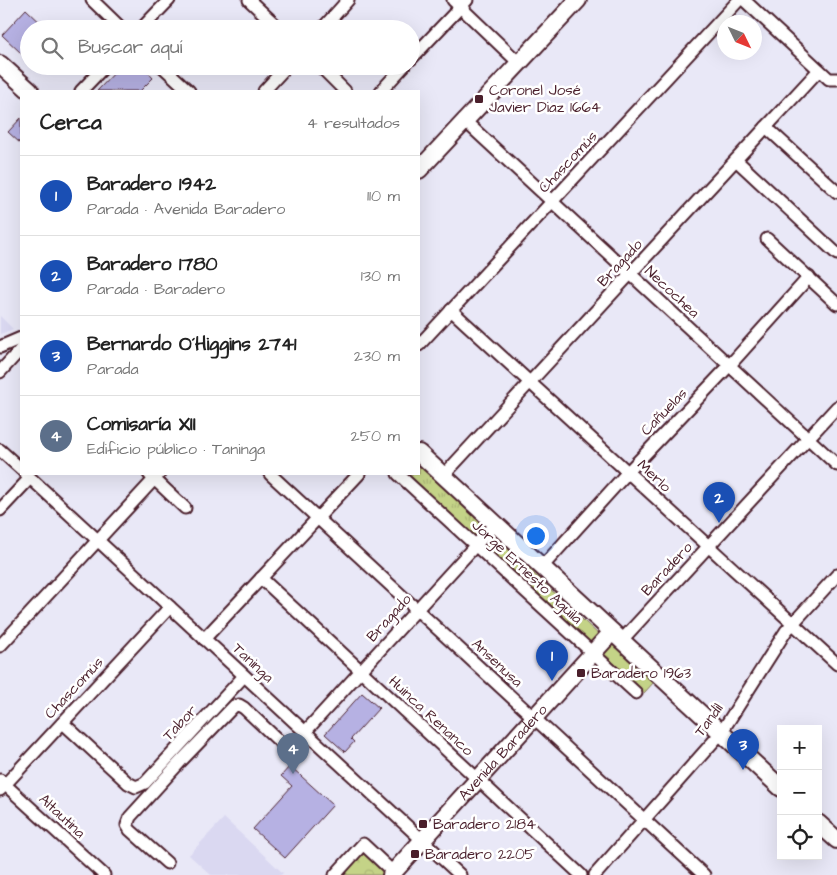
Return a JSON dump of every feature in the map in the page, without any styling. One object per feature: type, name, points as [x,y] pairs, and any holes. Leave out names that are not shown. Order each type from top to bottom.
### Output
[{"type":"main road","points":[[420,165],[578,0]]},
{"type":"main road","points":[[0,64],[29,90]]},
{"type":"main road","points":[[420,454],[777,784]]},
{"type":"main road","name":"Avenida Baradero","points":[[393,874],[593,653],[617,636]]},
{"type":"main road","points":[[822,827],[837,840]]},
{"type":"street","points":[[92,0],[113,20]]},
{"type":"street","points":[[149,20],[168,0]]},
{"type":"street","points":[[249,0],[270,20]]},
{"type":"street","points":[[330,20],[348,0]]},
{"type":"street","name":"Chascomús","points":[[420,344],[739,0]]},
{"type":"street","points":[[744,0],[829,79],[837,79]]},
{"type":"street","points":[[420,49],[460,2],[519,63]]},
{"type":"street","name":"Bragado","points":[[443,476],[819,70]]},
{"type":"street","points":[[83,90],[97,75]]},
{"type":"street","points":[[172,75],[188,90]]},
{"type":"street","points":[[265,90],[279,75]]},
{"type":"street","points":[[329,75],[344,90]]},
{"type":"street","points":[[382,90],[396,75]]},
{"type":"street","name":"Necochea","points":[[464,121],[837,465]]},
{"type":"street","points":[[766,127],[837,192]]},
{"type":"street","points":[[736,160],[837,254]]},
{"type":"street","points":[[767,239],[837,304]]},
{"type":"street","name":"Cañuelas","points":[[542,567],[729,366],[808,277]]},
{"type":"street","name":"Merlo","points":[[451,310],[837,664]]},
{"type":"street","points":[[5,346],[20,338]]},
{"type":"street","points":[[0,372],[20,352],[5,346]]},
{"type":"street","name":"Baradero","points":[[617,636],[708,547],[837,407]]},
{"type":"street","name":"Taninga","points":[[0,450],[20,468]]},
{"type":"street","points":[[0,510],[25,475]]},
{"type":"street","name":"Taninga","points":[[27,475],[460,875]]},
{"type":"street","points":[[0,646],[98,540],[154,475],[185,508]]},
{"type":"street","name":"Ansenusa","points":[[271,475],[704,875]]},
{"type":"street","points":[[204,638],[357,475]]},
{"type":"street","name":"Jorge Ernesto Aguila","points":[[399,475],[636,693]]},
{"type":"street","name":"Bragado","points":[[305,732],[495,524]]},
{"type":"street","name":"Tandil","points":[[595,875],[721,733],[786,631],[837,575]]},
{"type":"street","name":"Huinca Renanco","points":[[261,578],[581,875]]},
{"type":"street","name":"Chascomús","points":[[2,785],[63,723],[170,607]]},
{"type":"street","name":"Tabor","points":[[63,723],[128,783],[136,786],[145,783],[177,757],[244,676]]},
{"type":"street","points":[[167,863],[130,830],[127,825],[130,817],[177,757],[234,706],[239,705],[279,741]]},
{"type":"street","name":"Altautina","points":[[2,785],[104,875]]},
{"type":"street","name":"Avenida Baradero","points":[[335,875],[363,844],[393,874]]},
{"type":"shaded area","points":[[0,316],[13,329],[0,334]]},
{"type":"shaded area","points":[[224,818],[283,873],[281,875],[211,875],[189,855]]},
{"type":"green space","points":[[420,461],[489,526],[476,541],[404,475],[420,475]]},
{"type":"green space","points":[[494,536],[601,637],[590,649],[482,549]]},
{"type":"green space","points":[[611,641],[654,682],[644,693],[601,651]]},
{"type":"green space","points":[[364,851],[387,873],[386,875],[341,875]]},
{"type":"building","points":[[26,9],[38,20],[20,20],[20,52],[2,35]]},
{"type":"building","points":[[112,75],[150,75],[153,78],[141,90],[98,90]]},
{"type":"building","points":[[20,119],[20,143],[8,132]]},
{"type":"building","points":[[362,693],[379,708],[351,739],[354,742],[345,752],[325,734]]},
{"type":"building","points":[[290,766],[333,805],[285,858],[253,829],[292,786],[281,776]]},
{"type":"place","name":"Coronel José Javier Diaz 1664","points":[[479,99]]},
{"type":"place","name":"Baradero 1780","points":[[719,523]]},
{"type":"place","name":"Baradero 1963","points":[[581,673]]},
{"type":"place","name":"Baradero 1942","points":[[552,681]]},
{"type":"place","name":"Bernardo O´Higgins 2741","points":[[743,770]]},
{"type":"place","name":"Comisaría XII","points":[[293,774]]},
{"type":"place","name":"Baradero 2184","points":[[423,824]]},
{"type":"place","name":"Baradero 2205","points":[[415,854]]}]
